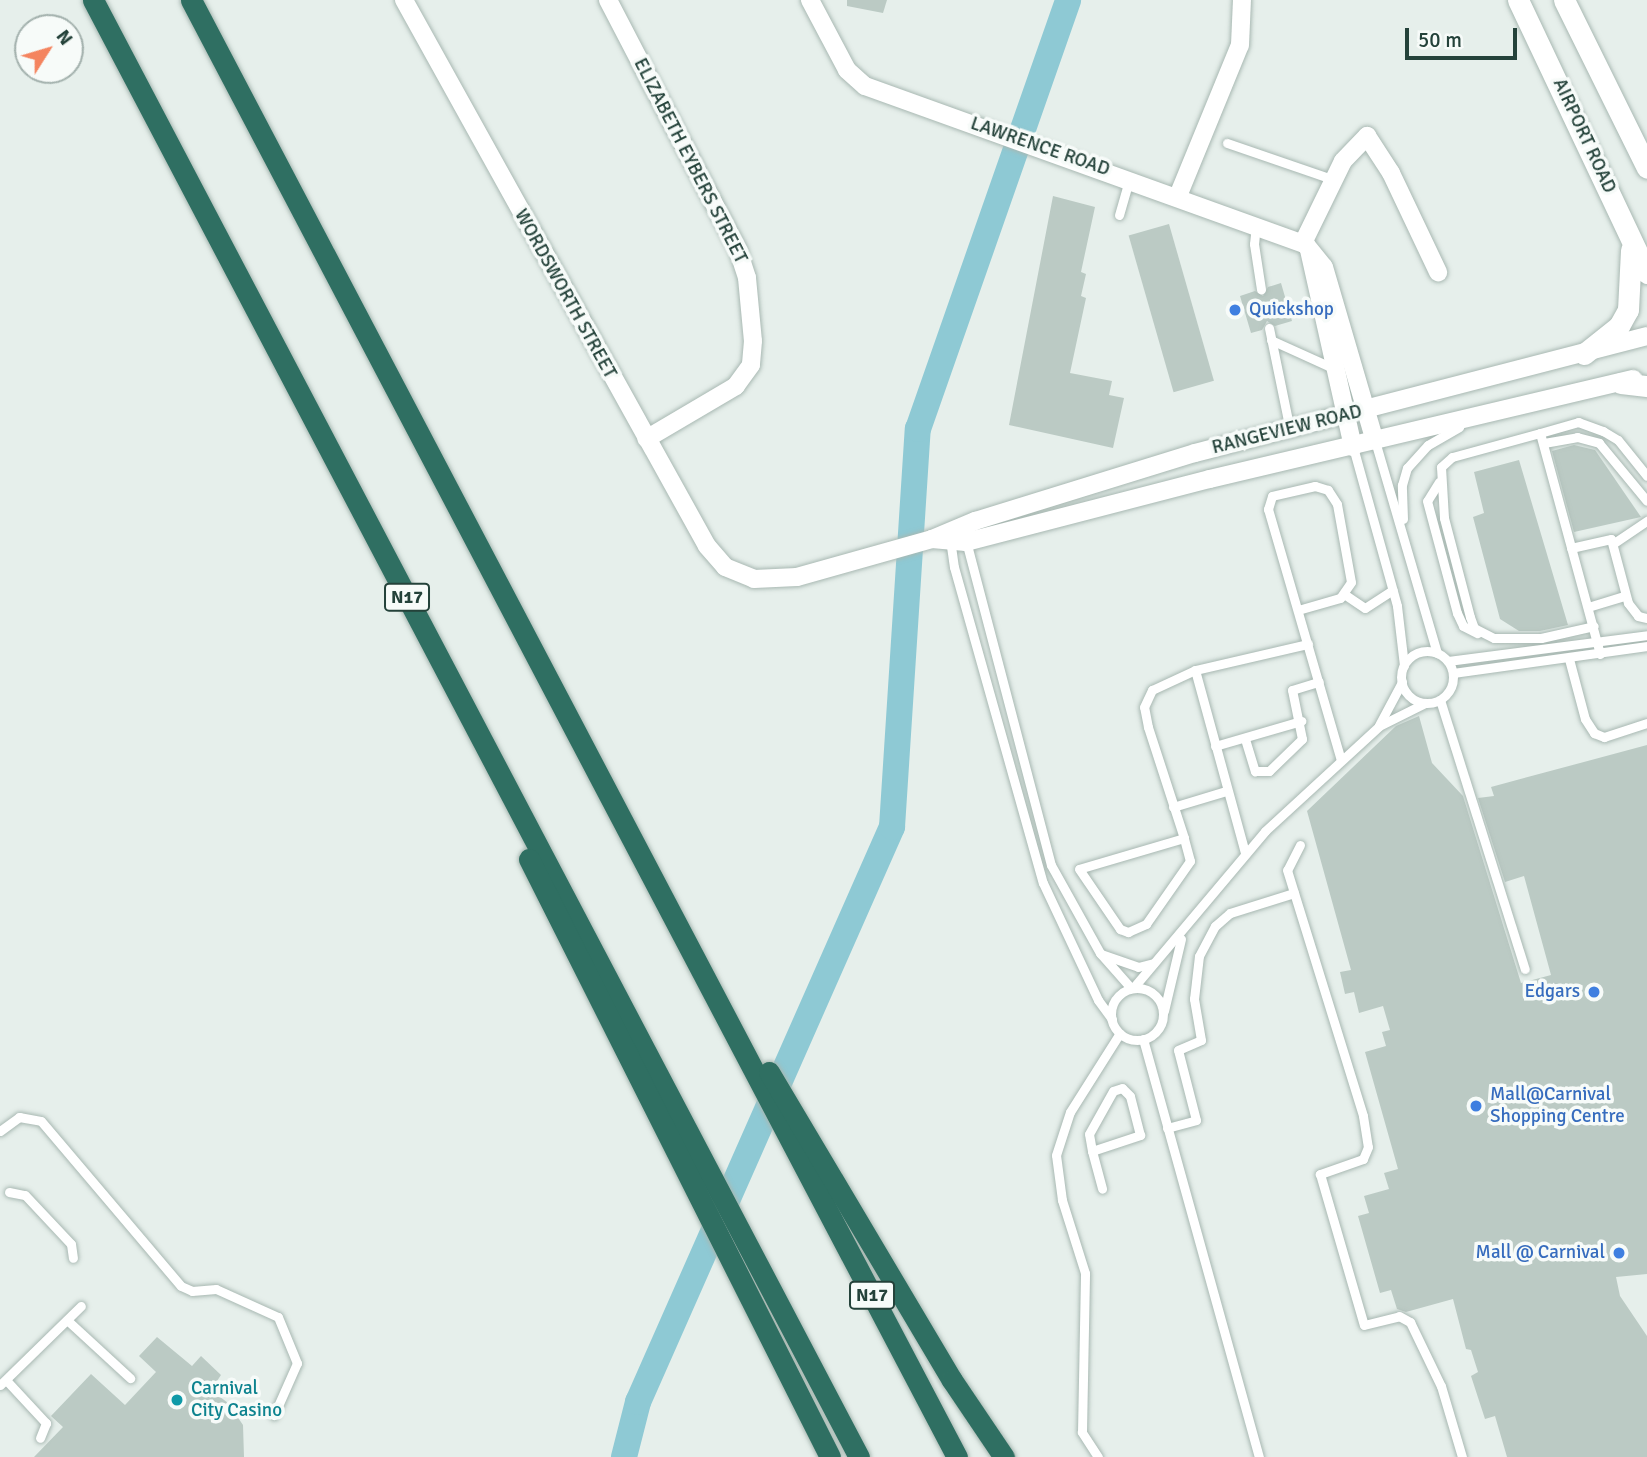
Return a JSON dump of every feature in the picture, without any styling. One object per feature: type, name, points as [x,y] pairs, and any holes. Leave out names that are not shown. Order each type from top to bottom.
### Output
[{"type":"highway","name":"N17","points":[[93,0],[859,1457]]},
{"type":"highway","name":"N17","points":[[191,0],[677,925],[765,1079],[787,1133],[957,1457]]},
{"type":"highway","points":[[272,339],[830,1457]]},
{"type":"highway","points":[[765,1079],[793,1111],[951,1380],[1004,1457]]},
{"type":"main road","name":"AIRPORT ROAD","points":[[1518,0],[1647,273]]},
{"type":"main road","points":[[1564,0],[1647,168]]},
{"type":"main road","points":[[1584,355],[1612,334],[1628,310],[1632,286],[1629,233]]},
{"type":"main road","points":[[1621,383],[1647,386]]},
{"type":"street","name":"WORDSWORTH STREET","points":[[404,0],[707,546],[725,567],[742,575]]},
{"type":"street","name":"ELIZABETH EYBERS STREET","points":[[608,0],[738,250],[747,278],[753,341],[751,365],[736,386],[646,439]]},
{"type":"street","name":"LAWRENCE ROAD","points":[[810,0],[854,78],[880,92],[1129,178],[1306,246]]},
{"type":"street","points":[[1178,196],[1240,45],[1242,0]]},
{"type":"street","points":[[1353,447],[1306,246],[1343,161],[1364,136],[1385,163],[1438,272]]},
{"type":"street","points":[[1306,246],[1324,267],[1376,441]]},
{"type":"street","name":"RANGEVIEW ROAD","points":[[957,535],[1195,453],[1584,355],[1647,336]]},
{"type":"street","name":"RANGEVIEW ROAD","points":[[742,575],[784,580],[932,539],[1353,447],[1647,376]]},
{"type":"lane","points":[[1227,143],[1335,180]]},
{"type":"lane","points":[[1119,215],[1129,178]]},
{"type":"lane","points":[[1256,225],[1254,244],[1261,289]]},
{"type":"lane","points":[[1269,328],[1290,430]]},
{"type":"lane","points":[[1271,340],[1335,369]]},
{"type":"lane","points":[[1405,544],[1401,502],[1407,468],[1444,434],[1496,412]]},
{"type":"lane","points":[[1481,633],[1470,617],[1439,482],[1441,467],[1452,457],[1578,422],[1608,433],[1647,476]]},
{"type":"lane","points":[[1540,433],[1601,654]]},
{"type":"lane","points":[[1608,433],[1609,449],[1647,502]]},
{"type":"lane","points":[[1544,443],[1577,437],[1609,449]]},
{"type":"lane","points":[[1376,441],[1437,653]]},
{"type":"lane","points":[[1353,447],[1393,590],[1404,643],[1402,682],[1378,726]]},
{"type":"lane","points":[[1439,482],[1427,501],[1457,613],[1463,626],[1494,638],[1541,638],[1594,625]]},
{"type":"lane","points":[[1341,760],[1268,509],[1275,495],[1315,486],[1334,498],[1352,572],[1345,594]]},
{"type":"lane","points":[[1614,543],[1647,521]]},
{"type":"lane","points":[[957,535],[1051,866],[1100,954],[1132,988],[1157,997],[1163,1015]]},
{"type":"lane","points":[[957,535],[1043,884],[1098,1000],[1120,1033],[1143,1039],[1157,1031],[1163,1015],[1172,962],[1184,931]]},
{"type":"lane","points":[[1571,548],[1606,538],[1614,543],[1625,596],[1638,616],[1647,618]]},
{"type":"lane","points":[[1345,594],[1365,608],[1393,590]]},
{"type":"lane","points":[[1298,610],[1345,594]]},
{"type":"lane","points":[[1588,607],[1625,596]]},
{"type":"lane","points":[[1448,661],[1647,635]]},
{"type":"lane","points":[[1184,838],[1079,869],[1120,929],[1138,930],[1146,924],[1190,860],[1184,838],[1173,807],[1144,707],[1157,684],[1195,670],[1308,645]]},
{"type":"lane","points":[[1453,673],[1569,659],[1647,646]]},
{"type":"lane","points":[[1112,1019],[1113,1003],[1132,988],[1184,931],[1245,853],[1378,726],[1425,703],[1440,700],[1451,689],[1453,673],[1448,661],[1437,653],[1422,652],[1404,666]]},
{"type":"lane","points":[[1569,659],[1578,699],[1590,729],[1598,736],[1647,723]]},
{"type":"lane","points":[[1195,670],[1245,853]]},
{"type":"lane","points":[[1245,739],[1256,773],[1269,771],[1299,745],[1301,721],[1292,690],[1319,682]]},
{"type":"lane","points":[[1402,682],[1410,696],[1425,703]]},
{"type":"lane","points":[[1440,700],[1525,969]]},
{"type":"lane","points":[[1215,746],[1301,721]]},
{"type":"lane","points":[[1173,807],[1226,791]]},
{"type":"lane","points":[[1300,845],[1287,870],[1366,1137],[1364,1158],[1320,1174],[1364,1325],[1399,1316],[1410,1322],[1441,1386],[1462,1457]]},
{"type":"lane","points":[[1167,1128],[1196,1120],[1178,1050],[1201,1040],[1194,999],[1199,956],[1215,926],[1230,913],[1294,893]]},
{"type":"lane","points":[[1100,954],[1130,965],[1154,963]]},
{"type":"lane","points":[[1098,1457],[1085,1441],[1081,1421],[1085,1273],[1062,1200],[1056,1155],[1070,1112],[1120,1033]]},
{"type":"lane","points":[[1143,1039],[1259,1457]]},
{"type":"lane","points":[[1091,1152],[1140,1135],[1129,1092],[1122,1088],[1114,1091],[1090,1133],[1091,1152],[1102,1189]]},
{"type":"lane","points":[[0,1131],[19,1117],[41,1121],[181,1286],[192,1291],[216,1289],[278,1317],[298,1363],[274,1415]]},
{"type":"lane","points":[[9,1192],[25,1195],[71,1244],[73,1258]]},
{"type":"lane","points":[[40,1438],[46,1423],[3,1383],[81,1306]]},
{"type":"lane","points":[[67,1320],[130,1378]]},
{"type":"building","points":[[847,0],[887,0],[883,13],[847,6]]},
{"type":"building","points":[[1053,196],[1095,207],[1081,272],[1086,274],[1081,296],[1086,298],[1070,373],[1112,381],[1109,395],[1124,398],[1113,448],[1009,425]]},
{"type":"building","points":[[1169,224],[1214,381],[1174,392],[1129,236]]},
{"type":"building","points":[[1281,283],[1292,321],[1275,326],[1267,321],[1262,330],[1251,333],[1240,296],[1255,291],[1263,296],[1268,287]]},
{"type":"building","points":[[1574,445],[1595,450],[1641,517],[1574,532],[1552,451]]},
{"type":"building","points":[[1519,460],[1568,625],[1540,631],[1519,631],[1500,619],[1473,517],[1484,513],[1474,472]]},
{"type":"building","name":"Mall@Carnival Shopping Centre","points":[[1419,716],[1432,763],[1463,796],[1521,983],[1551,975],[1524,876],[1505,882],[1478,798],[1494,796],[1491,787],[1647,745],[1647,1274],[1616,1277],[1620,1296],[1647,1336],[1647,1457],[1507,1457],[1495,1416],[1485,1419],[1471,1376],[1478,1372],[1471,1350],[1466,1349],[1453,1299],[1406,1312],[1397,1309],[1391,1290],[1380,1293],[1358,1216],[1369,1213],[1364,1196],[1389,1189],[1384,1173],[1398,1169],[1365,1052],[1386,1046],[1382,1032],[1390,1030],[1383,1006],[1359,1013],[1354,992],[1345,994],[1340,972],[1351,970],[1307,811],[1396,726]]},
{"type":"building","name":"Carnival City Casino","points":[[157,1337],[192,1366],[201,1356],[221,1375],[211,1390],[228,1403],[243,1425],[244,1457],[34,1457],[63,1427],[51,1416],[91,1374],[125,1405],[156,1372],[139,1356]]},
{"type":"waterway","points":[[624,1457],[638,1402],[892,827],[918,429],[1068,0]]},
{"type":"place","name":"Quickshop","points":[[1235,310]]},
{"type":"place","name":"Edgars","points":[[1594,992]]},
{"type":"place","name":"Mall@Carnival Shopping Centre","points":[[1476,1106]]},
{"type":"place","name":"Mall @ Carnival","points":[[1619,1253]]},
{"type":"place","name":"Carnival City Casino","points":[[177,1400]]}]
